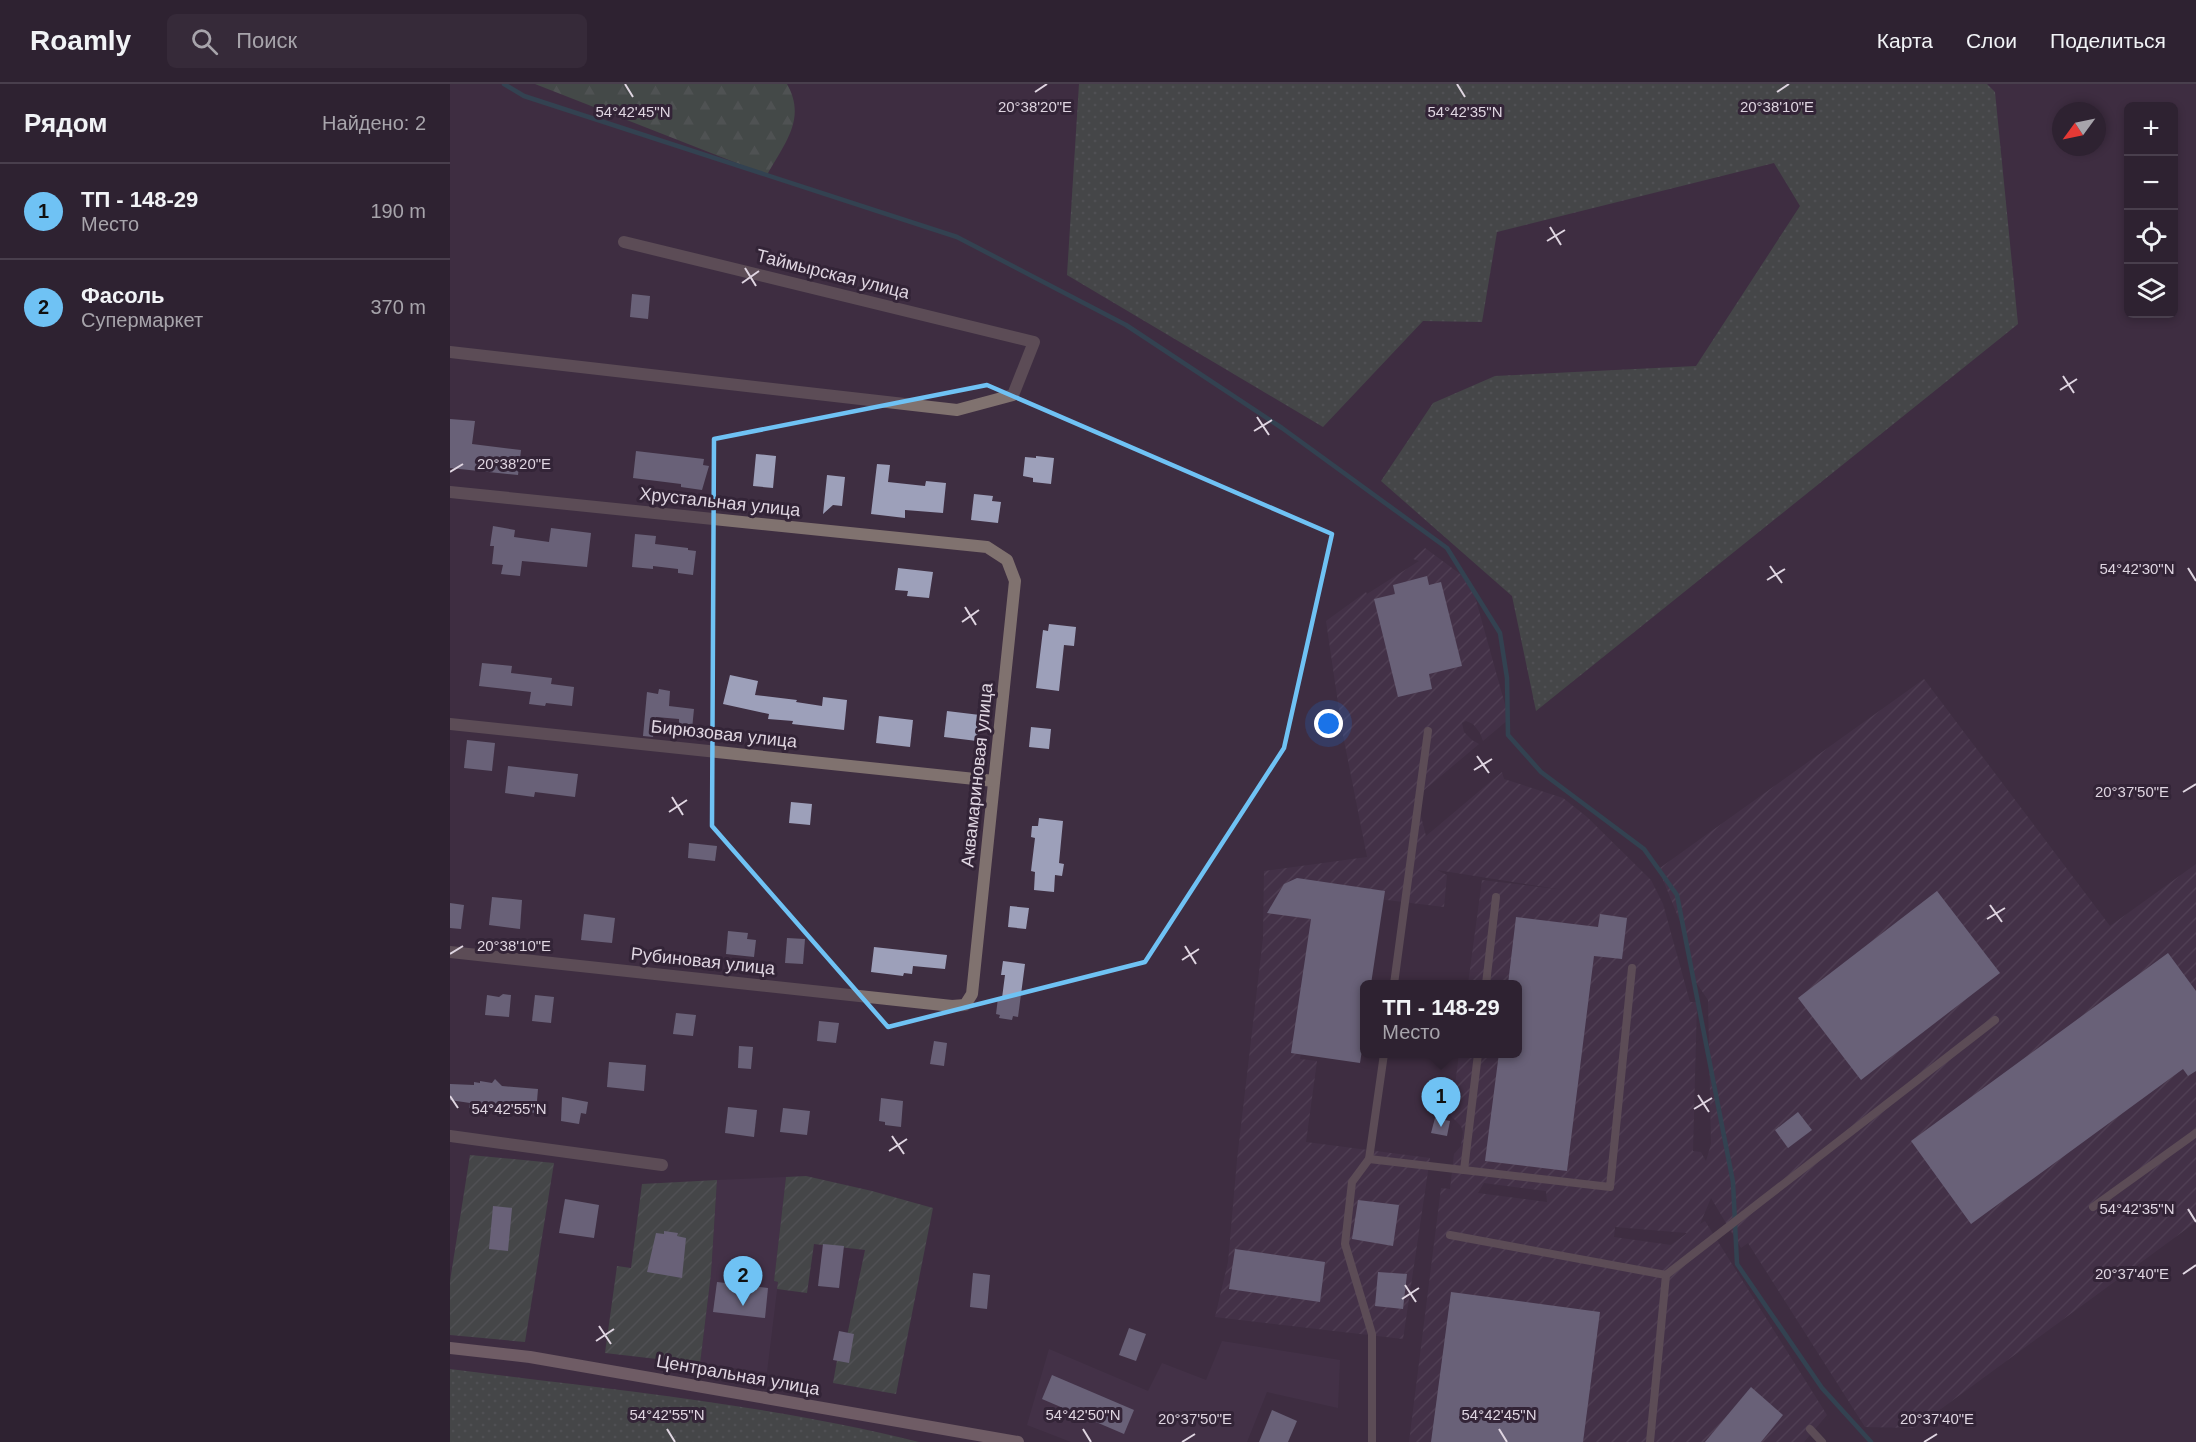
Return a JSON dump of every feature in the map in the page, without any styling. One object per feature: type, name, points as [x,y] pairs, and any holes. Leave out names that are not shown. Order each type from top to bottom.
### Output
[{"type":"main road","name":"Центральная улица","points":[[450,1348],[530,1357],[1018,1442]]},
{"type":"street","name":"Таймырская улица","points":[[450,352],[957,410],[1013,395],[1034,342],[624,242]]},
{"type":"street","name":"Хрустальная улица","points":[[450,492],[987,547]]},
{"type":"street","name":"Аквамариновая улица","points":[[952,1006],[965,1005],[972,994],[1015,581],[1007,560],[987,547]]},
{"type":"street","name":"Бирюзовая улица","points":[[450,724],[994,781]]},
{"type":"street","name":"Рубиновая улица","points":[[450,952],[952,1006]]},
{"type":"street","points":[[450,1136],[662,1165]]},
{"type":"lane","points":[[1395,980],[1428,731]]},
{"type":"lane","points":[[1486,980],[1496,897]]},
{"type":"lane","points":[[1369,1159],[1610,1187],[1632,968]]},
{"type":"lane","points":[[1650,1442],[1666,1275],[1995,1020]]},
{"type":"lane","points":[[1372,1442],[1372,1334],[1345,1244],[1353,1182],[1369,1159],[1383,1058]]},
{"type":"lane","points":[[1464,1170],[1477,1058]]},
{"type":"lane","points":[[2093,1207],[2196,1133]]},
{"type":"lane","points":[[1450,1235],[1666,1275]]},
{"type":"lane","points":[[1810,1429],[1822,1442]]},
{"type":"highlighted area","points":[[987,385],[1332,534],[1284,748],[1145,962],[888,1027],[712,826],[714,439]]},
{"type":"shaded area","points":[[1425,548],[1471,582],[1509,719],[1483,741],[1473,724],[1466,721],[1462,723],[1464,732],[1479,744],[1416,797],[1426,836],[1502,772],[1504,779],[1563,798],[1587,817],[1651,880],[1663,904],[1690,1002],[1697,1002],[1693,1151],[1701,1152],[1706,1161],[1711,1144],[1708,1000],[1693,978],[1681,924],[1657,870],[1924,679],[2110,926],[2196,864],[2196,1222],[1915,1428],[1865,1427],[1748,1243],[1741,1248],[1711,1198],[1700,1224],[1705,1221],[1827,1415],[1804,1442],[1409,1442],[1441,1188],[1450,1189],[1454,1154],[1461,1146],[1463,1132],[1461,1126],[1451,1116],[1458,1058],[1522,1058],[1522,980],[1469,980],[1482,880],[1564,890],[1437,870],[1447,875],[1444,907],[1354,896],[1361,980],[1360,1039],[1304,1032],[1300,1059],[1317,1061],[1306,1142],[1430,1158],[1403,1339],[1215,1317],[1228,1262],[1237,1160],[1263,938],[1264,871],[1367,857],[1342,730],[1326,621],[1366,592],[1367,594],[1419,561],[1413,559]],"holes":[[[1484,1183],[1546,1191],[1547,1202],[1478,1193]],[[1615,1227],[1687,1233],[1671,1245],[1614,1237]]]},
{"type":"shaded area","points":[[786,1177],[774,1281],[778,1282],[767,1372],[700,1364],[711,1274],[717,1180]]},
{"type":"shaded area","points":[[1222,1341],[1340,1360],[1338,1408],[1267,1392],[1247,1442],[1071,1442],[1027,1425],[1049,1349],[1148,1391],[1162,1363],[1206,1380]]},
{"type":"green space","points":[[535,84],[787,84],[793,97],[794,120],[786,142],[767,175]]},
{"type":"green space","points":[[1079,84],[1987,84],[1995,92],[2018,324],[1536,711],[1512,596],[1381,481],[1433,403],[1495,376],[1696,366],[1800,206],[1774,163],[1497,232],[1482,322],[1423,321],[1323,427],[1067,275]]},
{"type":"green space","points":[[470,1155],[554,1163],[525,1342],[450,1335],[450,1281]]},
{"type":"green space","points":[[806,1176],[933,1208],[896,1394],[833,1383],[838,1355],[843,1355],[865,1250],[814,1244],[807,1293],[777,1289],[778,1282],[774,1281],[786,1177]]},
{"type":"green space","points":[[717,1180],[711,1274],[700,1364],[605,1353],[617,1266],[631,1268],[642,1184]]},
{"type":"green space","points":[[450,1369],[745,1407],[919,1442],[450,1442]]},
{"type":"building","points":[[632,294],[650,296],[648,319],[630,317]]},
{"type":"building","points":[[450,419],[475,421],[472,444],[521,450],[518,475],[450,468]]},
{"type":"building","points":[[636,451],[704,459],[703,465],[709,466],[702,490],[681,487],[681,484],[633,478]]},
{"type":"building","points":[[756,454],[776,456],[773,488],[753,486]]},
{"type":"building","points":[[1036,456],[1054,458],[1051,484],[1033,482],[1033,478],[1023,476],[1025,457],[1036,458]]},
{"type":"building","points":[[877,464],[890,465],[888,482],[925,486],[926,481],[946,483],[943,513],[905,510],[905,518],[871,514]]},
{"type":"building","points":[[827,475],[845,477],[842,506],[833,505],[823,514]]},
{"type":"building","points":[[974,494],[993,496],[992,501],[1001,502],[998,523],[971,520]]},
{"type":"building","points":[[493,526],[515,530],[514,537],[549,542],[551,528],[591,533],[587,567],[522,561],[520,576],[501,574],[503,565],[492,564],[494,546],[490,546]]},
{"type":"building","points":[[635,534],[656,536],[655,544],[696,551],[693,575],[678,573],[678,569],[653,566],[653,569],[632,567]]},
{"type":"building","points":[[898,568],[933,572],[929,598],[907,596],[908,591],[895,590]]},
{"type":"building","points":[[1427,576],[1429,585],[1441,582],[1462,666],[1429,674],[1432,689],[1398,697],[1374,599],[1395,594],[1393,585]]},
{"type":"building","points":[[1049,624],[1076,627],[1074,646],[1064,645],[1059,691],[1036,688],[1043,630],[1048,631]]},
{"type":"building","points":[[482,663],[512,666],[511,673],[552,678],[551,684],[574,687],[572,706],[529,704],[531,692],[479,686]]},
{"type":"building","points":[[730,675],[758,681],[755,695],[797,700],[796,702],[822,706],[823,697],[847,700],[844,730],[768,719],[769,714],[723,704]]},
{"type":"building","points":[[659,689],[670,691],[669,706],[694,709],[692,729],[679,727],[679,719],[656,717],[653,737],[643,736],[647,692],[658,694]]},
{"type":"building","points":[[947,711],[980,715],[977,741],[944,737]]},
{"type":"building","points":[[879,716],[913,720],[910,747],[876,743]]},
{"type":"building","points":[[1031,727],[1051,729],[1049,749],[1029,747]]},
{"type":"building","points":[[467,740],[495,743],[492,771],[464,768]]},
{"type":"building","points":[[508,766],[578,774],[575,797],[535,792],[534,797],[505,793]]},
{"type":"building","points":[[791,802],[812,804],[810,825],[789,823]]},
{"type":"building","points":[[1039,818],[1063,821],[1059,863],[1064,864],[1062,876],[1055,875],[1054,892],[1034,890],[1035,872],[1031,871],[1035,838],[1031,837],[1032,826],[1038,826]]},
{"type":"building","points":[[689,843],[717,846],[715,861],[688,858]]},
{"type":"building","points":[[1297,878],[1385,891],[1372,980],[1360,980],[1360,1063],[1291,1053],[1311,919],[1267,913],[1284,884]]},
{"type":"building","points":[[1937,891],[2000,973],[1861,1080],[1798,998]]},
{"type":"building","points":[[492,897],[522,900],[520,929],[489,925]]},
{"type":"building","points":[[450,903],[464,905],[461,929],[450,928]]},
{"type":"building","points":[[1010,906],[1029,908],[1026,929],[1008,927]]},
{"type":"building","points":[[584,914],[615,918],[612,943],[581,940]]},
{"type":"building","points":[[1600,914],[1627,918],[1622,959],[1594,956],[1567,1171],[1485,1161],[1498,1058],[1522,1058],[1522,980],[1508,980],[1516,917],[1598,927]]},
{"type":"building","points":[[728,931],[748,933],[747,939],[756,940],[754,957],[726,954]]},
{"type":"building","points":[[787,938],[805,939],[803,964],[785,963]]},
{"type":"building","points":[[874,947],[947,955],[945,969],[913,966],[912,974],[904,973],[903,976],[871,972]]},
{"type":"building","points":[[2168,953],[2196,991],[2196,1071],[2188,1076],[2183,1069],[1971,1224],[1911,1141]]},
{"type":"building","points":[[1003,961],[1025,964],[1018,1017],[1013,1016],[1012,1020],[999,1018],[1000,1015],[996,1014],[998,998],[1002,998],[1005,975],[1001,975]]},
{"type":"building","points":[[503,994],[511,995],[509,1017],[485,1015],[487,995],[499,997]]},
{"type":"building","points":[[535,995],[554,997],[551,1023],[532,1021]]},
{"type":"building","points":[[676,1013],[696,1015],[693,1036],[673,1034]]},
{"type":"building","points":[[819,1021],[839,1023],[836,1043],[817,1041]]},
{"type":"building","points":[[934,1041],[947,1043],[944,1066],[930,1064]]},
{"type":"building","points":[[739,1046],[753,1047],[751,1069],[738,1068]]},
{"type":"building","points":[[609,1062],[646,1065],[644,1091],[607,1087]]},
{"type":"building","points":[[495,1079],[502,1086],[538,1089],[536,1113],[525,1112],[525,1115],[469,1108],[470,1103],[450,1100],[450,1084],[474,1085],[474,1082],[480,1083],[480,1081],[492,1083]]},
{"type":"building","points":[[562,1097],[588,1102],[586,1114],[581,1113],[579,1124],[561,1121]]},
{"type":"building","points":[[881,1098],[903,1101],[901,1127],[885,1125],[885,1122],[879,1121]]},
{"type":"building","points":[[728,1107],[757,1110],[754,1137],[725,1133]]},
{"type":"building","points":[[783,1108],[810,1111],[807,1135],[780,1132]]},
{"type":"building","points":[[1798,1112],[1812,1130],[1788,1148],[1775,1130]]},
{"type":"building","points":[[1435,1118],[1450,1121],[1447,1136],[1431,1133]]},
{"type":"building","points":[[565,1199],[599,1205],[594,1238],[559,1233]]},
{"type":"building","points":[[1358,1200],[1399,1205],[1393,1246],[1352,1239]]},
{"type":"building","points":[[493,1206],[512,1208],[508,1251],[489,1249]]},
{"type":"building","points":[[664,1231],[678,1233],[677,1236],[686,1238],[682,1278],[647,1272],[656,1233],[664,1234]]},
{"type":"building","points":[[823,1244],[844,1246],[839,1288],[818,1286]]},
{"type":"building","points":[[1235,1249],[1325,1262],[1320,1302],[1229,1289]]},
{"type":"building","points":[[1378,1272],[1407,1274],[1403,1309],[1375,1306]]},
{"type":"building","points":[[973,1273],[990,1275],[987,1309],[970,1307]]},
{"type":"building","points":[[717,1282],[768,1288],[765,1318],[713,1312]]},
{"type":"building","points":[[1451,1292],[1600,1312],[1583,1442],[1431,1442]]},
{"type":"building","points":[[1129,1328],[1146,1334],[1136,1361],[1119,1355]]},
{"type":"building","points":[[839,1331],[854,1334],[849,1363],[833,1360]]},
{"type":"building","points":[[1052,1375],[1134,1410],[1124,1434],[1042,1399]]},
{"type":"building","points":[[1751,1387],[1783,1415],[1761,1442],[1705,1442]]},
{"type":"building","points":[[1272,1410],[1297,1421],[1288,1442],[1259,1442]]},
{"type":"waterway","points":[[504,84],[524,96],[957,237],[1126,325],[1282,428],[1447,548],[1500,633],[1507,678],[1508,735],[1541,772],[1644,849],[1677,895],[1733,1182],[1737,1264],[1822,1388],[1871,1442]]},
{"type":"place","name":"ТП - 148-29","points":[[1441,1127]]},
{"type":"place","name":"Фасоль","points":[[743,1306]]}]
